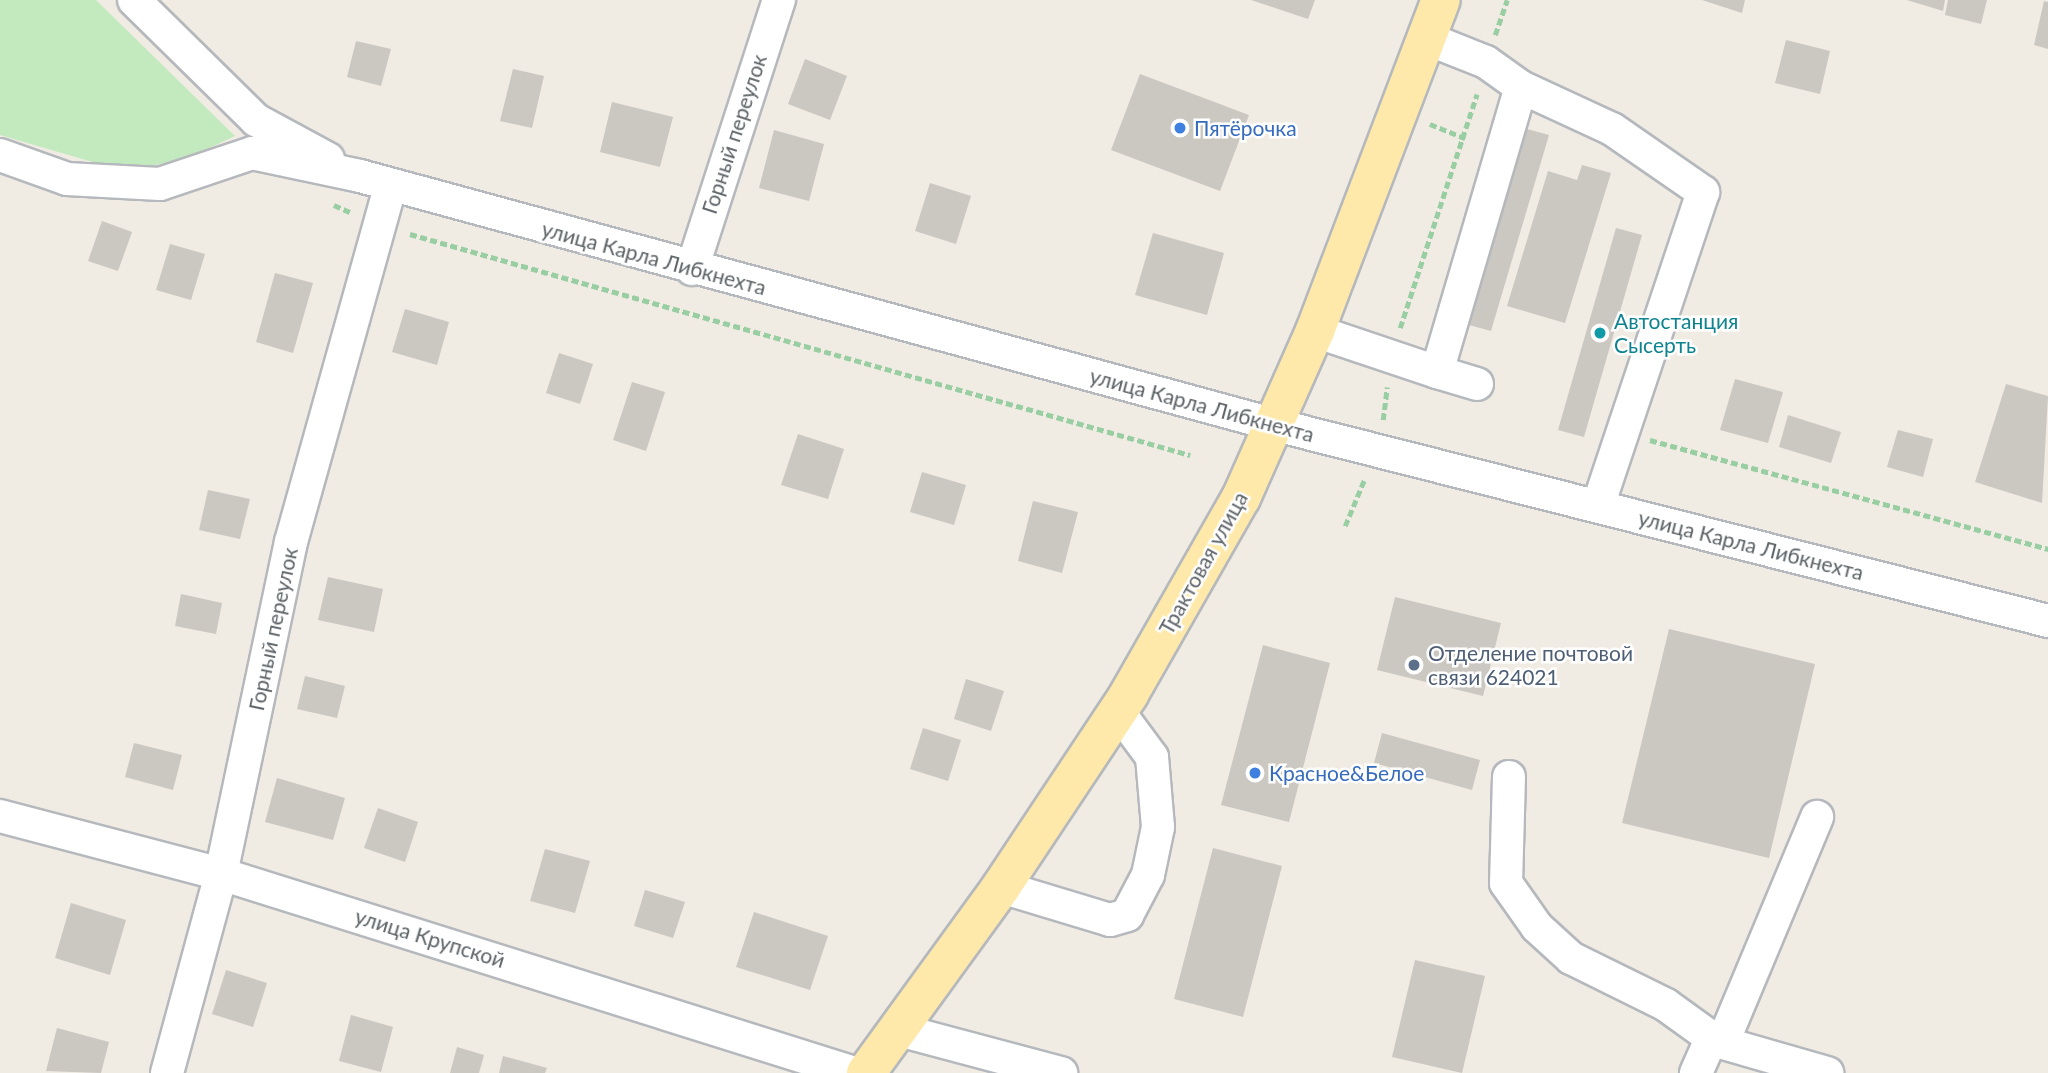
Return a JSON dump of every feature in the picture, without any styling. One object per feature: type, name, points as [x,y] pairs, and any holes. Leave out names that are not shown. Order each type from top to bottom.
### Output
[{"type":"main road","name":"Трактовая улица","points":[[866,1073],[900,1030],[1001,887],[1118,711],[1241,498],[1315,331],[1441,0]]},
{"type":"street","name":"улица Карла Либкнехта","points":[[134,0],[256,120],[360,176]]},
{"type":"street","name":"Горный переулок","points":[[692,269],[779,0]]},
{"type":"street","points":[[1428,39],[1486,62],[1521,88],[1612,129],[1703,192],[1598,506]]},
{"type":"street","points":[[1437,372],[1521,88]]},
{"type":"street","name":"улица Карла Либкнехта","points":[[0,155],[67,178],[160,184],[252,153],[360,176],[390,187],[1272,424],[2048,621]]},
{"type":"street","name":"Горный переулок","points":[[167,1073],[221,874],[291,542],[390,187]]},
{"type":"street","points":[[1315,331],[1389,360],[1477,384]]},
{"type":"street","points":[[1001,887],[1110,920],[1127,915],[1148,875],[1158,827],[1152,757],[1118,711]]},
{"type":"street","points":[[1509,776],[1506,883],[1537,927],[1570,958],[1666,1005],[1716,1041],[1827,1073]]},
{"type":"street","name":"улица Крупской","points":[[0,816],[221,874],[855,1073]]},
{"type":"street","points":[[1696,1073],[1716,1041],[1728,1030],[1817,817]]},
{"type":"street","points":[[900,1030],[1061,1073]]},
{"type":"path","points":[[1345,526],[1378,450],[1389,360],[1507,0]]},
{"type":"path","points":[[329,203],[379,225],[1190,455]]},
{"type":"path","points":[[1622,433],[2048,549]]},
{"type":"green space","points":[[0,0],[96,0],[235,136],[182,161],[120,170],[0,135]]},
{"type":"building","points":[[1251,0],[1315,0],[1308,19]]},
{"type":"building","points":[[1702,0],[1745,0],[1742,13]]},
{"type":"building","points":[[1907,0],[1945,0],[1943,11]]},
{"type":"building","points":[[1948,0],[1987,0],[1981,24],[1945,15]]},
{"type":"building","points":[[2044,1],[2048,2],[2048,49],[2034,45]]},
{"type":"building","points":[[1786,40],[1830,51],[1820,94],[1775,83]]},
{"type":"building","points":[[356,41],[391,49],[381,86],[347,77]]},
{"type":"building","points":[[805,59],[847,76],[830,120],[788,104]]},
{"type":"building","points":[[513,69],[544,76],[532,128],[500,121]]},
{"type":"building","points":[[1140,74],[1249,115],[1220,191],[1111,150]]},
{"type":"building","points":[[612,102],[673,117],[660,167],[600,152]]},
{"type":"building","points":[[1527,129],[1549,135],[1491,331],[1469,325]]},
{"type":"building","points":[[774,130],[824,144],[809,201],[759,188]]},
{"type":"building","points":[[1582,165],[1611,173],[1565,323],[1507,306],[1548,171],[1577,180]]},
{"type":"building","points":[[930,183],[971,196],[956,244],[915,231]]},
{"type":"building","points":[[102,221],[132,232],[118,271],[88,261]]},
{"type":"building","name":"Автостанция Сысерть","points":[[1616,228],[1642,235],[1584,437],[1558,430]]},
{"type":"building","points":[[1153,233],[1224,253],[1207,315],[1135,295]]},
{"type":"building","points":[[170,244],[205,254],[191,300],[156,290]]},
{"type":"building","points":[[275,273],[313,283],[293,353],[256,342]]},
{"type":"building","points":[[405,309],[449,322],[437,365],[392,352]]},
{"type":"building","points":[[559,353],[593,364],[580,404],[546,393]]},
{"type":"building","points":[[1735,379],[1783,392],[1768,443],[1720,430]]},
{"type":"building","points":[[632,382],[665,392],[646,451],[613,440]]},
{"type":"building","points":[[2006,384],[2048,396],[2042,503],[1975,482]]},
{"type":"building","points":[[1788,415],[1841,432],[1831,463],[1779,447]]},
{"type":"building","points":[[1898,430],[1933,439],[1923,477],[1887,467]]},
{"type":"building","points":[[798,434],[844,449],[828,499],[781,485]]},
{"type":"building","points":[[922,472],[966,485],[954,525],[910,512]]},
{"type":"building","points":[[208,490],[250,499],[240,539],[199,530]]},
{"type":"building","points":[[1033,501],[1078,512],[1062,573],[1018,561]]},
{"type":"building","points":[[328,577],[383,589],[374,632],[318,620]]},
{"type":"building","points":[[181,594],[222,603],[216,634],[175,626]]},
{"type":"building","points":[[1395,597],[1501,623],[1483,696],[1377,670]]},
{"type":"building","points":[[1669,629],[1815,664],[1769,858],[1622,823]]},
{"type":"building","points":[[1263,645],[1330,663],[1289,822],[1221,805]]},
{"type":"building","points":[[305,676],[345,686],[337,718],[297,709]]},
{"type":"building","points":[[966,679],[1004,691],[991,731],[954,719]]},
{"type":"building","points":[[923,728],[961,740],[948,781],[910,769]]},
{"type":"building","points":[[1382,733],[1480,760],[1472,790],[1374,763]]},
{"type":"building","points":[[134,743],[182,755],[173,790],[125,777]]},
{"type":"building","points":[[277,778],[345,798],[333,840],[265,822]]},
{"type":"building","points":[[378,808],[418,822],[405,862],[364,848]]},
{"type":"building","points":[[1213,848],[1282,866],[1243,1017],[1174,999]]},
{"type":"building","points":[[545,849],[590,861],[575,913],[530,901]]},
{"type":"building","points":[[645,890],[685,902],[673,938],[634,926]]},
{"type":"building","points":[[71,903],[126,920],[110,975],[55,958]]},
{"type":"building","points":[[754,912],[828,936],[810,990],[736,967]]},
{"type":"building","points":[[1415,960],[1485,976],[1462,1073],[1392,1057]]},
{"type":"building","points":[[226,970],[267,983],[253,1027],[212,1014]]},
{"type":"building","points":[[351,1015],[393,1027],[381,1072],[339,1061]]},
{"type":"building","points":[[57,1028],[109,1042],[101,1073],[46,1071]]},
{"type":"building","points":[[457,1047],[484,1055],[479,1073],[450,1073]]},
{"type":"building","points":[[503,1056],[547,1068],[545,1073],[499,1073]]},
{"type":"place","name":"Пятёрочка","points":[[1180,128]]},
{"type":"place","name":"Автостанция Сысерть","points":[[1600,333]]},
{"type":"place","name":"Отделение почтовой связи 624021","points":[[1414,665]]},
{"type":"place","name":"Красное&Белое","points":[[1255,773]]}]
